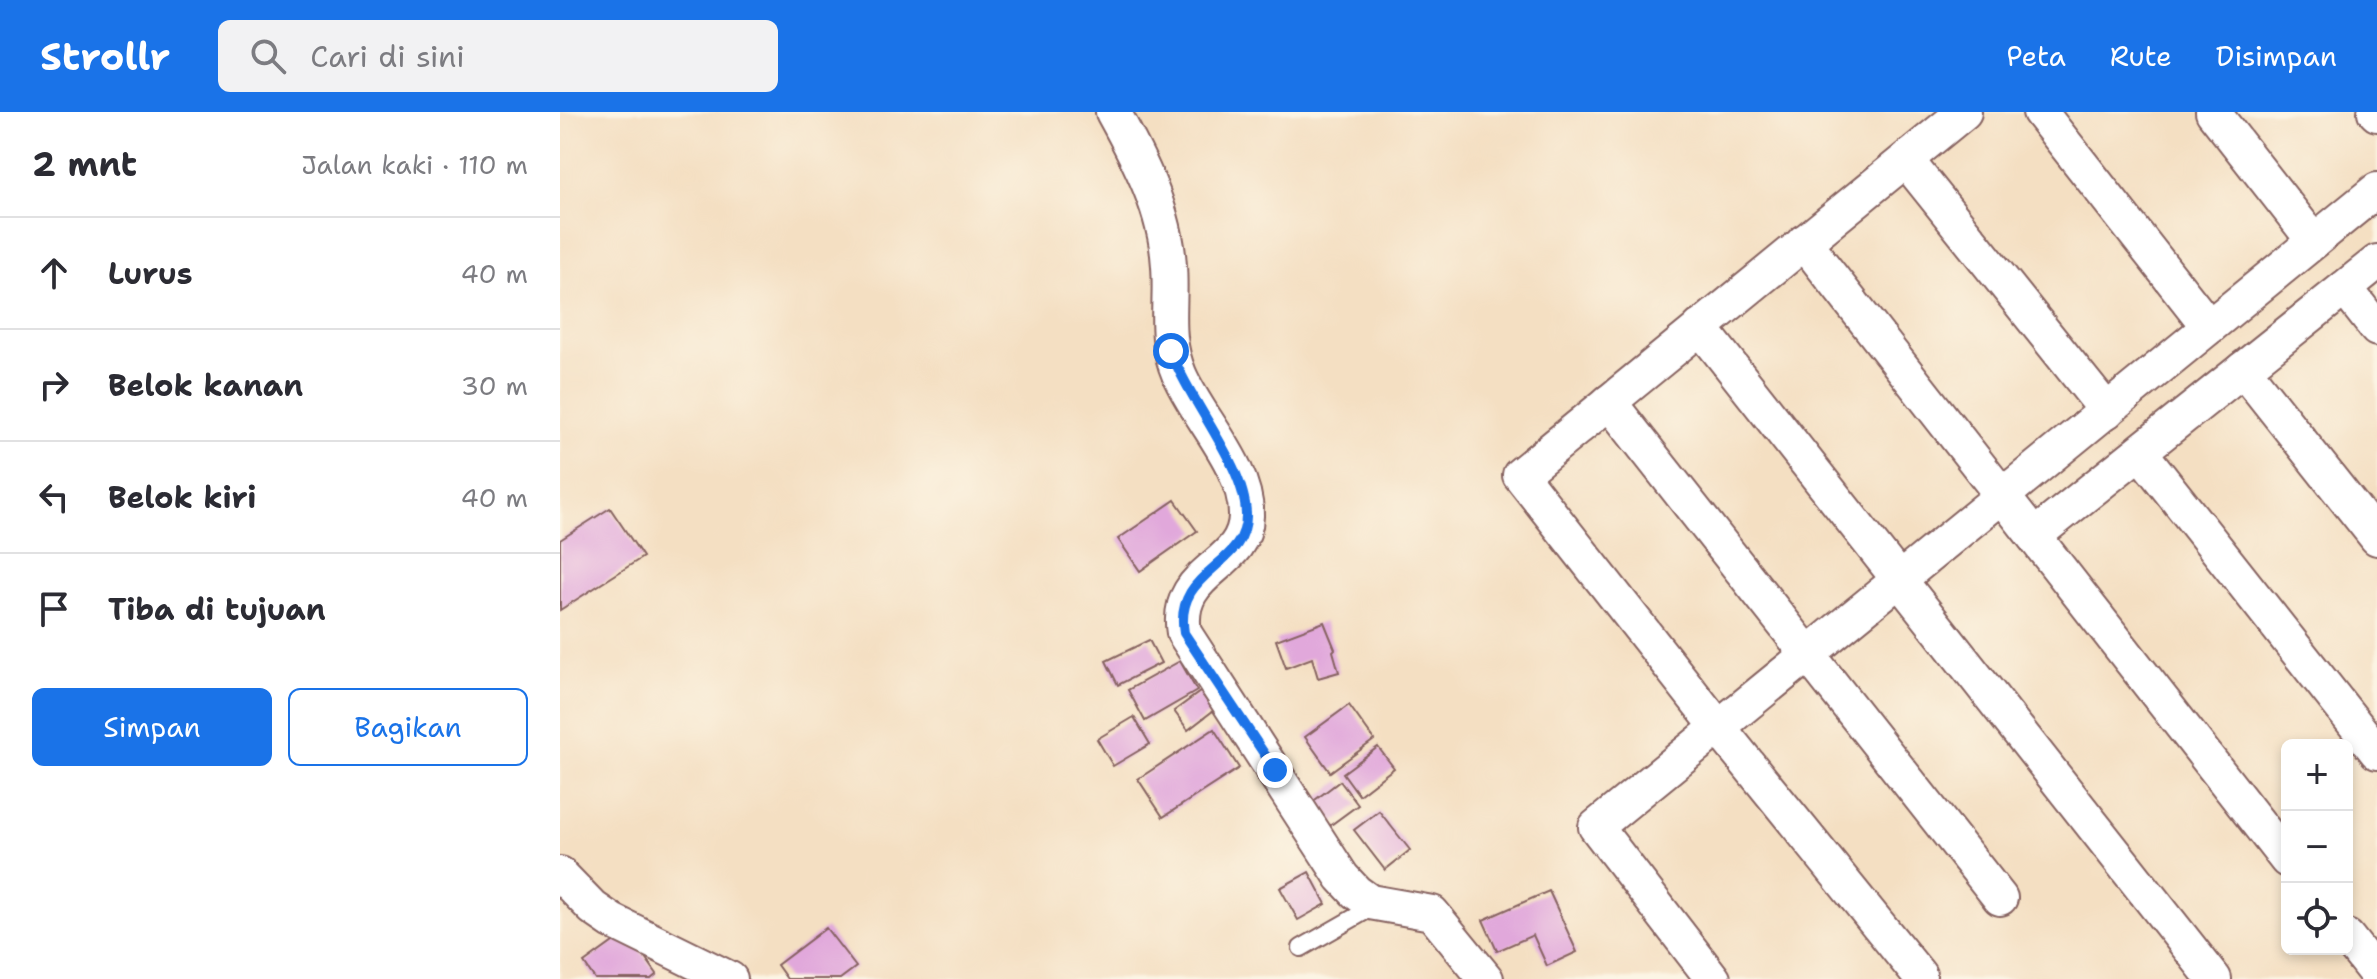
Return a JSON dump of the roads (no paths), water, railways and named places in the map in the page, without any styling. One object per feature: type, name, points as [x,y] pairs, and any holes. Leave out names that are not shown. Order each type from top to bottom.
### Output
[{"type":"street","points":[[1113,112],[1132,146],[1165,236],[1169,267],[1167,326],[1171,351],[1180,376],[1240,480],[1245,501],[1244,533],[1238,544],[1191,589],[1184,603],[1184,633],[1342,877],[1370,902],[1432,913],[1486,979]]},
{"type":"street","points":[[1919,975],[1718,727],[1520,475],[1964,112]]},
{"type":"street","points":[[2040,112],[2209,327]]},
{"type":"street","points":[[2213,112],[2314,241]]},
{"type":"street","points":[[1906,160],[2107,411]]},
{"type":"street","points":[[1713,979],[1596,827],[2377,190]]},
{"type":"street","points":[[1804,242],[2281,852]]},
{"type":"street","points":[[2034,536],[2377,262]]},
{"type":"street","points":[[2345,288],[2377,329]]},
{"type":"street","points":[[1700,327],[2214,979]]},
{"type":"street","points":[[2243,369],[2377,538]]},
{"type":"street","points":[[1609,402],[2000,898]]},
{"type":"street","points":[[2140,452],[2377,752]]},
{"type":"street","points":[[560,874],[593,908],[612,921],[730,979]]},
{"type":"street","points":[[2353,945],[2377,975]]},
{"type":"lane","points":[[1301,948],[1379,903]]}]
